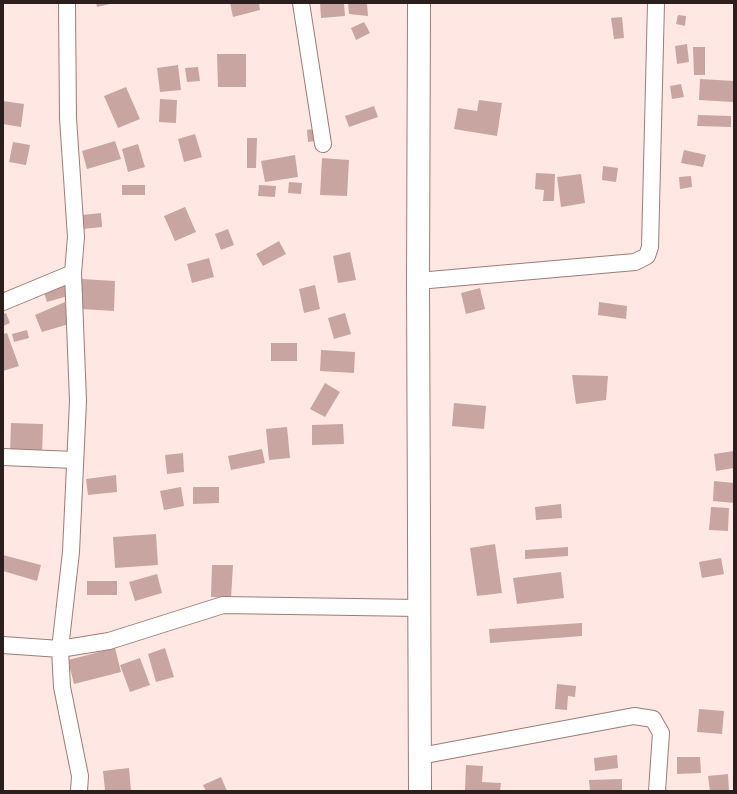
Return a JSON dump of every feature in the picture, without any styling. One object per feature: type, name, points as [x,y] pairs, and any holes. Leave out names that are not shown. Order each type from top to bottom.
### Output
[{"type":"main road","points":[[419,3],[418,281],[420,791]]},
{"type":"street","points":[[67,3],[68,118],[76,237],[73,273],[78,401],[74,460],[71,552],[60,649],[62,687],[80,776],[80,791]]},
{"type":"street","points":[[301,3],[324,144]]},
{"type":"street","points":[[418,281],[635,262],[647,256],[650,247],[656,3]]},
{"type":"street","points":[[3,302],[73,273]]},
{"type":"street","points":[[3,457],[74,460]]},
{"type":"street","points":[[3,645],[60,649],[109,641],[223,605],[419,608]]},
{"type":"street","points":[[420,756],[634,716],[653,719],[661,733],[657,791]]},
{"type":"building","points":[[96,3],[110,3],[110,4],[97,7]]},
{"type":"building","points":[[230,3],[259,3],[260,10],[233,17]]},
{"type":"building","points":[[320,3],[344,3],[345,16],[321,18]]},
{"type":"building","points":[[348,3],[367,3],[368,16],[349,14]]},
{"type":"building","points":[[678,15],[686,16],[685,26],[676,24]]},
{"type":"building","points":[[622,17],[624,38],[614,39],[611,18]]},
{"type":"building","points":[[364,22],[370,33],[356,40],[351,28]]},
{"type":"building","points":[[687,44],[689,62],[677,64],[675,46]]},
{"type":"building","points":[[693,47],[705,47],[705,75],[694,75]]},
{"type":"building","points":[[217,54],[246,54],[246,87],[218,87]]},
{"type":"building","points":[[178,65],[181,90],[160,92],[157,68]]},
{"type":"building","points":[[198,67],[200,81],[187,82],[185,68]]},
{"type":"building","points":[[700,79],[734,81],[733,102],[699,100]]},
{"type":"building","points":[[681,84],[684,97],[672,99],[670,86]]},
{"type":"building","points":[[126,87],[140,119],[118,128],[104,96]]},
{"type":"building","points":[[160,99],[177,100],[176,123],[159,122]]},
{"type":"building","points":[[479,100],[502,103],[497,136],[454,129],[458,108],[477,111]]},
{"type":"building","points":[[3,101],[24,104],[21,127],[3,124]]},
{"type":"building","points":[[374,106],[378,117],[349,127],[345,116]]},
{"type":"building","points":[[698,115],[731,116],[731,127],[697,126]]},
{"type":"building","points":[[318,128],[320,140],[308,142],[307,130]]},
{"type":"building","points":[[195,134],[202,157],[184,162],[178,139]]},
{"type":"building","points":[[247,138],[257,138],[256,168],[247,168]]},
{"type":"building","points":[[115,141],[121,159],[87,169],[82,151]]},
{"type":"building","points":[[13,142],[30,145],[26,165],[9,162]]},
{"type":"building","points":[[138,144],[145,167],[128,172],[122,149]]},
{"type":"building","points":[[684,150],[706,155],[703,167],[681,163]]},
{"type":"building","points":[[295,155],[298,177],[265,182],[261,161]]},
{"type":"building","points":[[322,158],[349,160],[347,196],[320,195]]},
{"type":"building","points":[[603,166],[618,168],[616,182],[602,180]]},
{"type":"building","points":[[536,173],[555,174],[554,201],[543,201],[544,190],[535,189]]},
{"type":"building","points":[[581,174],[585,203],[561,207],[557,177]]},
{"type":"building","points":[[691,176],[692,187],[680,189],[679,177]]},
{"type":"building","points":[[289,182],[302,183],[301,194],[288,193]]},
{"type":"building","points":[[122,185],[145,185],[145,195],[122,195]]},
{"type":"building","points":[[259,185],[276,186],[275,197],[258,196]]},
{"type":"building","points":[[185,207],[196,232],[175,241],[164,216]]},
{"type":"building","points":[[101,213],[102,227],[83,229],[82,215]]},
{"type":"building","points":[[228,229],[234,245],[221,250],[215,234]]},
{"type":"building","points":[[279,241],[286,254],[263,266],[256,254]]},
{"type":"building","points":[[350,252],[356,280],[338,283],[333,256]]},
{"type":"building","points":[[209,258],[214,277],[192,283],[187,264]]},
{"type":"building","points":[[82,279],[115,281],[114,311],[81,309]]},
{"type":"building","points":[[65,284],[68,296],[47,302],[43,289]]},
{"type":"building","points":[[315,285],[320,309],[304,313],[299,289]]},
{"type":"building","points":[[480,288],[485,309],[466,314],[461,293]]},
{"type":"building","points":[[65,302],[69,324],[42,332],[35,315]]},
{"type":"building","points":[[599,302],[627,306],[626,319],[598,315]]},
{"type":"building","points":[[6,313],[10,323],[3,326],[3,314]]},
{"type":"building","points":[[345,313],[351,334],[334,339],[328,318]]},
{"type":"building","points":[[27,330],[29,338],[14,342],[12,334]]},
{"type":"building","points":[[7,333],[19,366],[3,371],[3,334]]},
{"type":"building","points":[[271,343],[297,343],[297,361],[271,361]]},
{"type":"building","points":[[321,350],[355,352],[354,373],[320,371]]},
{"type":"building","points":[[572,375],[608,376],[606,400],[576,404]]},
{"type":"building","points":[[325,383],[340,392],[325,417],[310,409]]},
{"type":"building","points":[[454,403],[486,406],[484,429],[452,426]]},
{"type":"building","points":[[11,423],[43,424],[42,455],[10,454]]},
{"type":"building","points":[[343,424],[344,444],[312,445],[312,425]]},
{"type":"building","points":[[287,427],[290,458],[269,460],[266,429]]},
{"type":"building","points":[[262,449],[265,463],[231,470],[228,456]]},
{"type":"building","points":[[734,451],[734,468],[716,471],[714,454]]},
{"type":"building","points":[[183,453],[184,472],[167,474],[165,455]]},
{"type":"building","points":[[116,475],[117,492],[88,495],[86,479]]},
{"type":"building","points":[[714,481],[734,483],[734,503],[713,501]]},
{"type":"building","points":[[181,487],[184,506],[164,510],[160,491]]},
{"type":"building","points":[[193,487],[219,487],[219,503],[193,504]]},
{"type":"building","points":[[561,504],[562,518],[536,520],[535,507]]},
{"type":"building","points":[[711,507],[729,508],[728,531],[709,530]]},
{"type":"building","points":[[156,534],[158,565],[115,568],[113,537]]},
{"type":"building","points":[[495,544],[502,593],[477,596],[470,548]]},
{"type":"building","points":[[568,547],[568,556],[525,559],[525,550]]},
{"type":"building","points":[[3,555],[41,565],[37,581],[3,571]]},
{"type":"building","points":[[721,558],[724,574],[702,578],[699,562]]},
{"type":"building","points":[[212,565],[233,565],[231,598],[211,597]]},
{"type":"building","points":[[561,572],[564,598],[517,604],[513,578]]},
{"type":"building","points":[[157,574],[162,593],[135,601],[129,582]]},
{"type":"building","points":[[87,581],[117,581],[117,595],[87,595]]},
{"type":"building","points":[[582,623],[582,636],[490,643],[489,629]]},
{"type":"building","points":[[115,648],[121,672],[74,684],[68,660]]},
{"type":"building","points":[[165,648],[174,677],[156,682],[148,654]]},
{"type":"building","points":[[140,658],[150,685],[130,692],[120,665]]},
{"type":"building","points":[[557,684],[576,686],[575,697],[568,696],[567,710],[555,709]]},
{"type":"building","points":[[699,709],[724,711],[722,734],[697,732]]},
{"type":"building","points":[[617,755],[618,768],[595,771],[594,758]]},
{"type":"building","points":[[677,757],[700,757],[701,773],[677,774]]},
{"type":"building","points":[[466,765],[483,766],[482,782],[501,783],[500,791],[465,791]]},
{"type":"building","points":[[129,768],[131,791],[105,790],[103,771]]},
{"type":"building","points":[[728,774],[729,791],[710,791],[708,776]]},
{"type":"building","points":[[221,777],[227,791],[206,791],[203,785]]},
{"type":"building","points":[[622,779],[622,791],[590,791],[589,780]]}]
